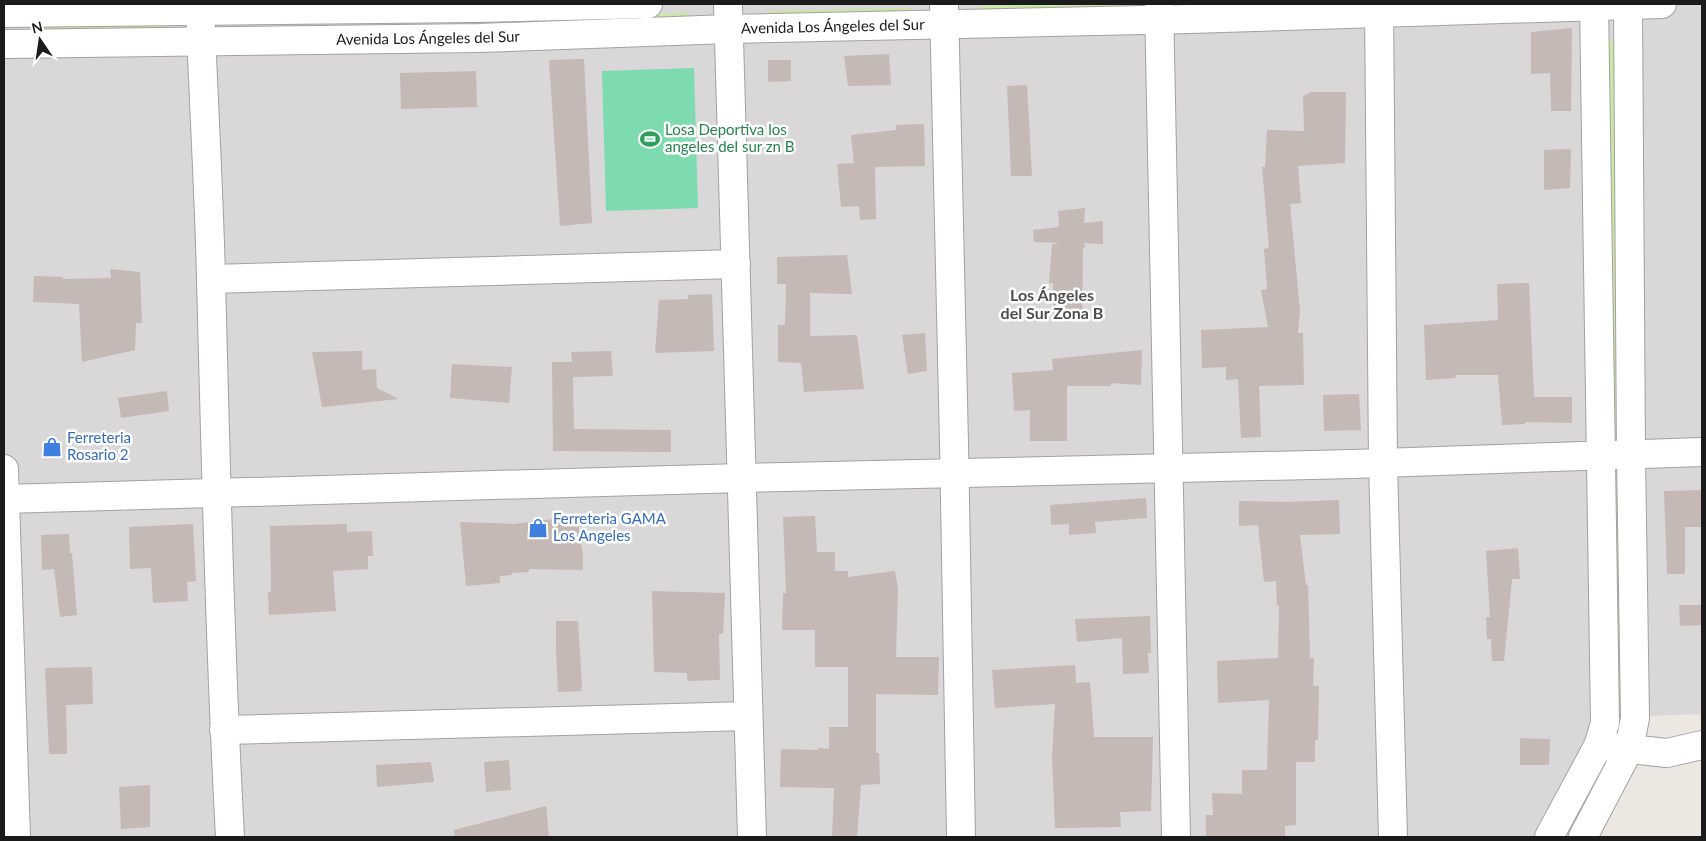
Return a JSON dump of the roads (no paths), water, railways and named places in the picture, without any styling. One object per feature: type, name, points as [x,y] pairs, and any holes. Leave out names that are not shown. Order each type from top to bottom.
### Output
[{"type":"street","name":"Avenida Los Ángeles del Sur","points":[[4,13],[200,8],[486,8],[648,4]]},
{"type":"street","name":"Avenida Los Ángeles del Sur","points":[[4,44],[479,38],[728,16],[1159,12],[1662,4]]},
{"type":"street","points":[[1549,837],[1598,746],[1605,723],[1594,5]]},
{"type":"street","points":[[1583,837],[1629,749],[1635,718],[1628,5]]},
{"type":"street","points":[[200,8],[212,279],[215,492],[230,837]]},
{"type":"street","points":[[1379,8],[1383,463],[1393,837]]},
{"type":"street","points":[[1159,12],[1170,468],[1176,837]]},
{"type":"street","points":[[945,14],[961,837]]},
{"type":"street","points":[[728,16],[752,837]]},
{"type":"street","points":[[212,279],[736,264]]},
{"type":"street","points":[[4,499],[742,478],[1383,463],[1702,452]]},
{"type":"street","points":[[4,469],[16,837]]},
{"type":"street","points":[[224,730],[748,716]]},
{"type":"street","points":[[1598,746],[1667,753],[1702,745]]},
{"type":"place","name":"Losa Deportiva los angeles del sur zn B","points":[[650,139]]},
{"type":"place","name":"Ferreteria Rosario 2","points":[[52,447]]},
{"type":"place","name":"Ferreteria GAMA Los Angeles","points":[[538,528]]},
{"type":"district","name":"Los Ángeles del Sur Zona B","points":[[1052,304]]}]
